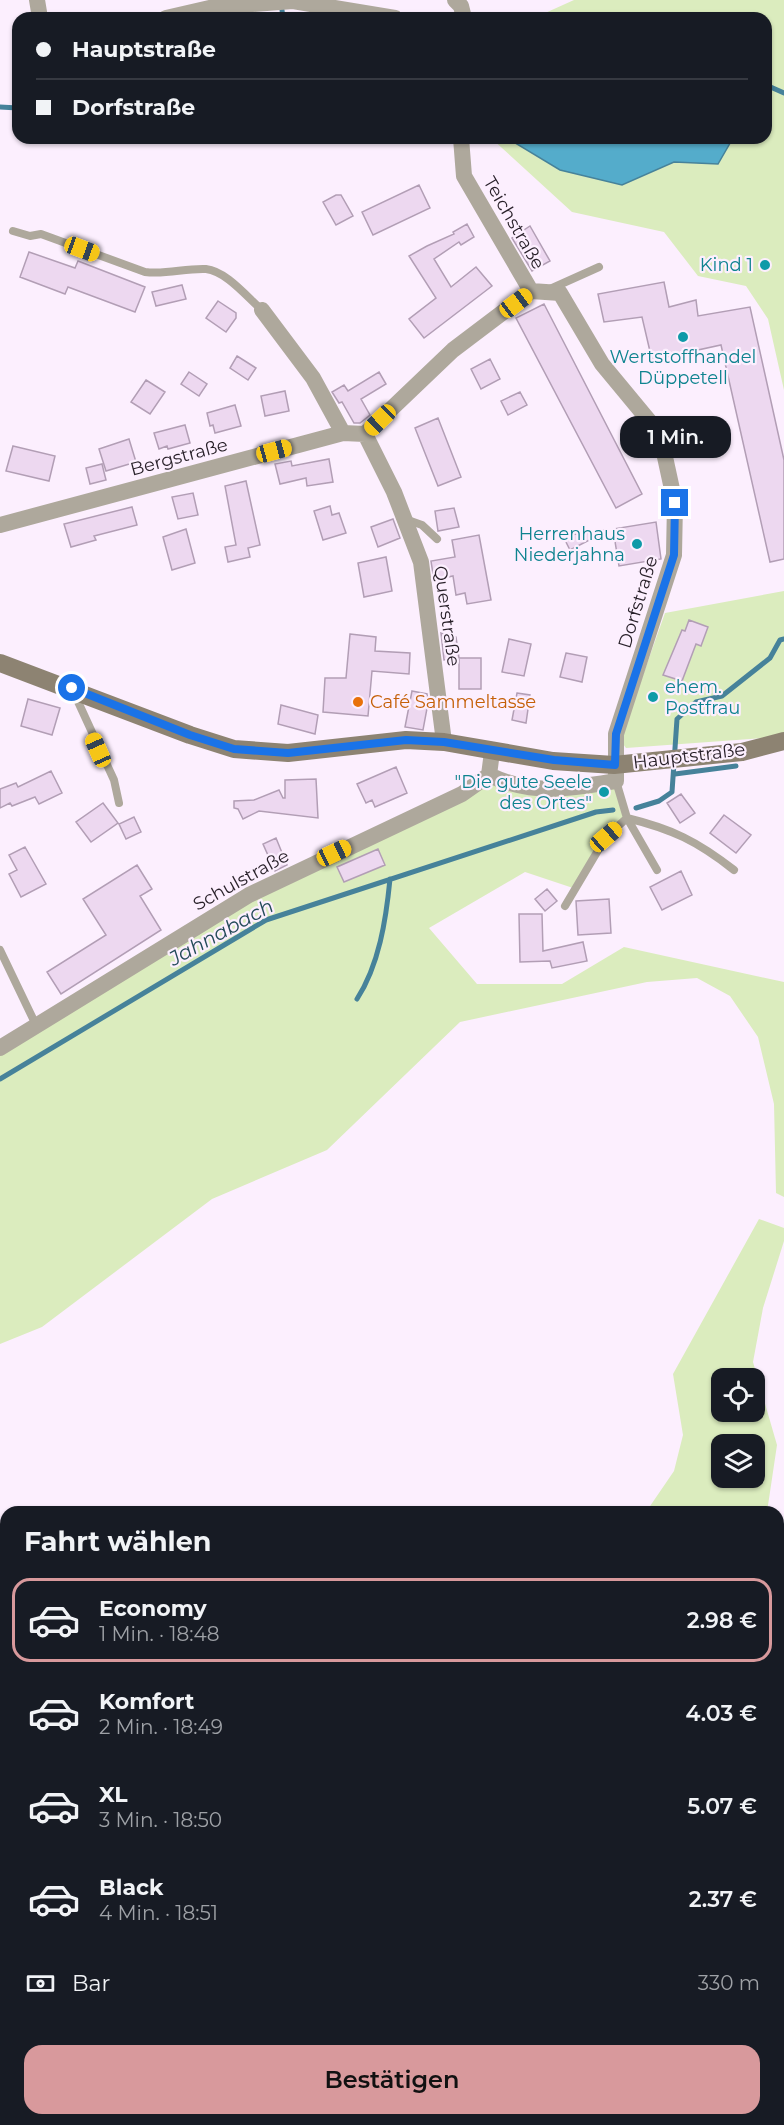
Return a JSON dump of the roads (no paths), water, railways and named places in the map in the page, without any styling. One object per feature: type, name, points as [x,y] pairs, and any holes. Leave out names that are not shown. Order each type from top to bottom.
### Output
[{"type":"street","points":[[454,0],[461,6],[462,12]]},
{"type":"street","points":[[216,12],[276,1],[330,6],[362,12]]},
{"type":"street","name":"Teichstraße","points":[[461,144],[464,176],[538,292]]},
{"type":"street","points":[[365,434],[453,350],[538,292]]},
{"type":"street","name":"Dorfstraße","points":[[538,292],[560,293],[602,364],[655,428],[665,457],[675,503],[674,555],[616,734],[615,773]]},
{"type":"street","points":[[262,310],[313,378],[343,433]]},
{"type":"street","name":"Bergstraße","points":[[0,525],[343,433],[365,434]]},
{"type":"street","name":"Querstraße","points":[[365,434],[394,492],[421,562],[444,742]]},
{"type":"street","name":"Hauptstraße","points":[[0,663],[72,688],[190,735],[234,749],[288,753],[406,740],[444,742],[492,752],[554,760],[615,773],[660,761],[742,752],[784,741]]},
{"type":"street","points":[[492,752],[489,775],[510,785],[563,790],[615,773]]},
{"type":"street","name":"Schulstraße","points":[[0,1048],[249,895],[462,794],[489,775]]},
{"type":"lane","points":[[13,231],[30,236],[40,234],[145,272],[158,274],[208,269],[225,278],[262,310]]},
{"type":"lane","points":[[538,292],[599,267]]},
{"type":"lane","points":[[404,519],[422,525],[437,539]]},
{"type":"lane","points":[[72,688],[114,780],[119,803]]},
{"type":"lane","points":[[615,773],[627,818],[657,870]]},
{"type":"lane","points":[[627,818],[664,827],[703,846],[734,870]]},
{"type":"lane","points":[[565,906],[606,837],[627,818]]},
{"type":"lane","points":[[0,950],[36,1025]]},
{"type":"water","points":[[517,144],[730,144],[718,164],[674,162],[622,185],[560,170]]},
{"type":"waterway","points":[[772,88],[784,93]]},
{"type":"waterway","points":[[0,107],[12,108]]},
{"type":"waterway","points":[[636,808],[659,801],[672,792],[677,719],[696,702],[722,696],[770,658],[780,640],[784,639]]},
{"type":"waterway","points":[[675,774],[736,766]]},
{"type":"waterway","name":"Jahnabach","points":[[0,1079],[266,920],[596,812],[613,810]]},
{"type":"waterway","points":[[357,999],[365,986],[376,957],[384,926],[390,879]]},
{"type":"place","name":"Kind 1","points":[[765,265]]},
{"type":"place","name":"Wertstoffhandel Düppetell","points":[[683,337]]},
{"type":"place","name":"Herrenhaus Niederjahna","points":[[637,544]]},
{"type":"place","name":"ehem. Postfrau","points":[[653,697]]},
{"type":"place","name":"Café Sammeltasse","points":[[358,702]]},
{"type":"place","name":"\"Die gute Seele des Ortes\"","points":[[604,792]]}]
